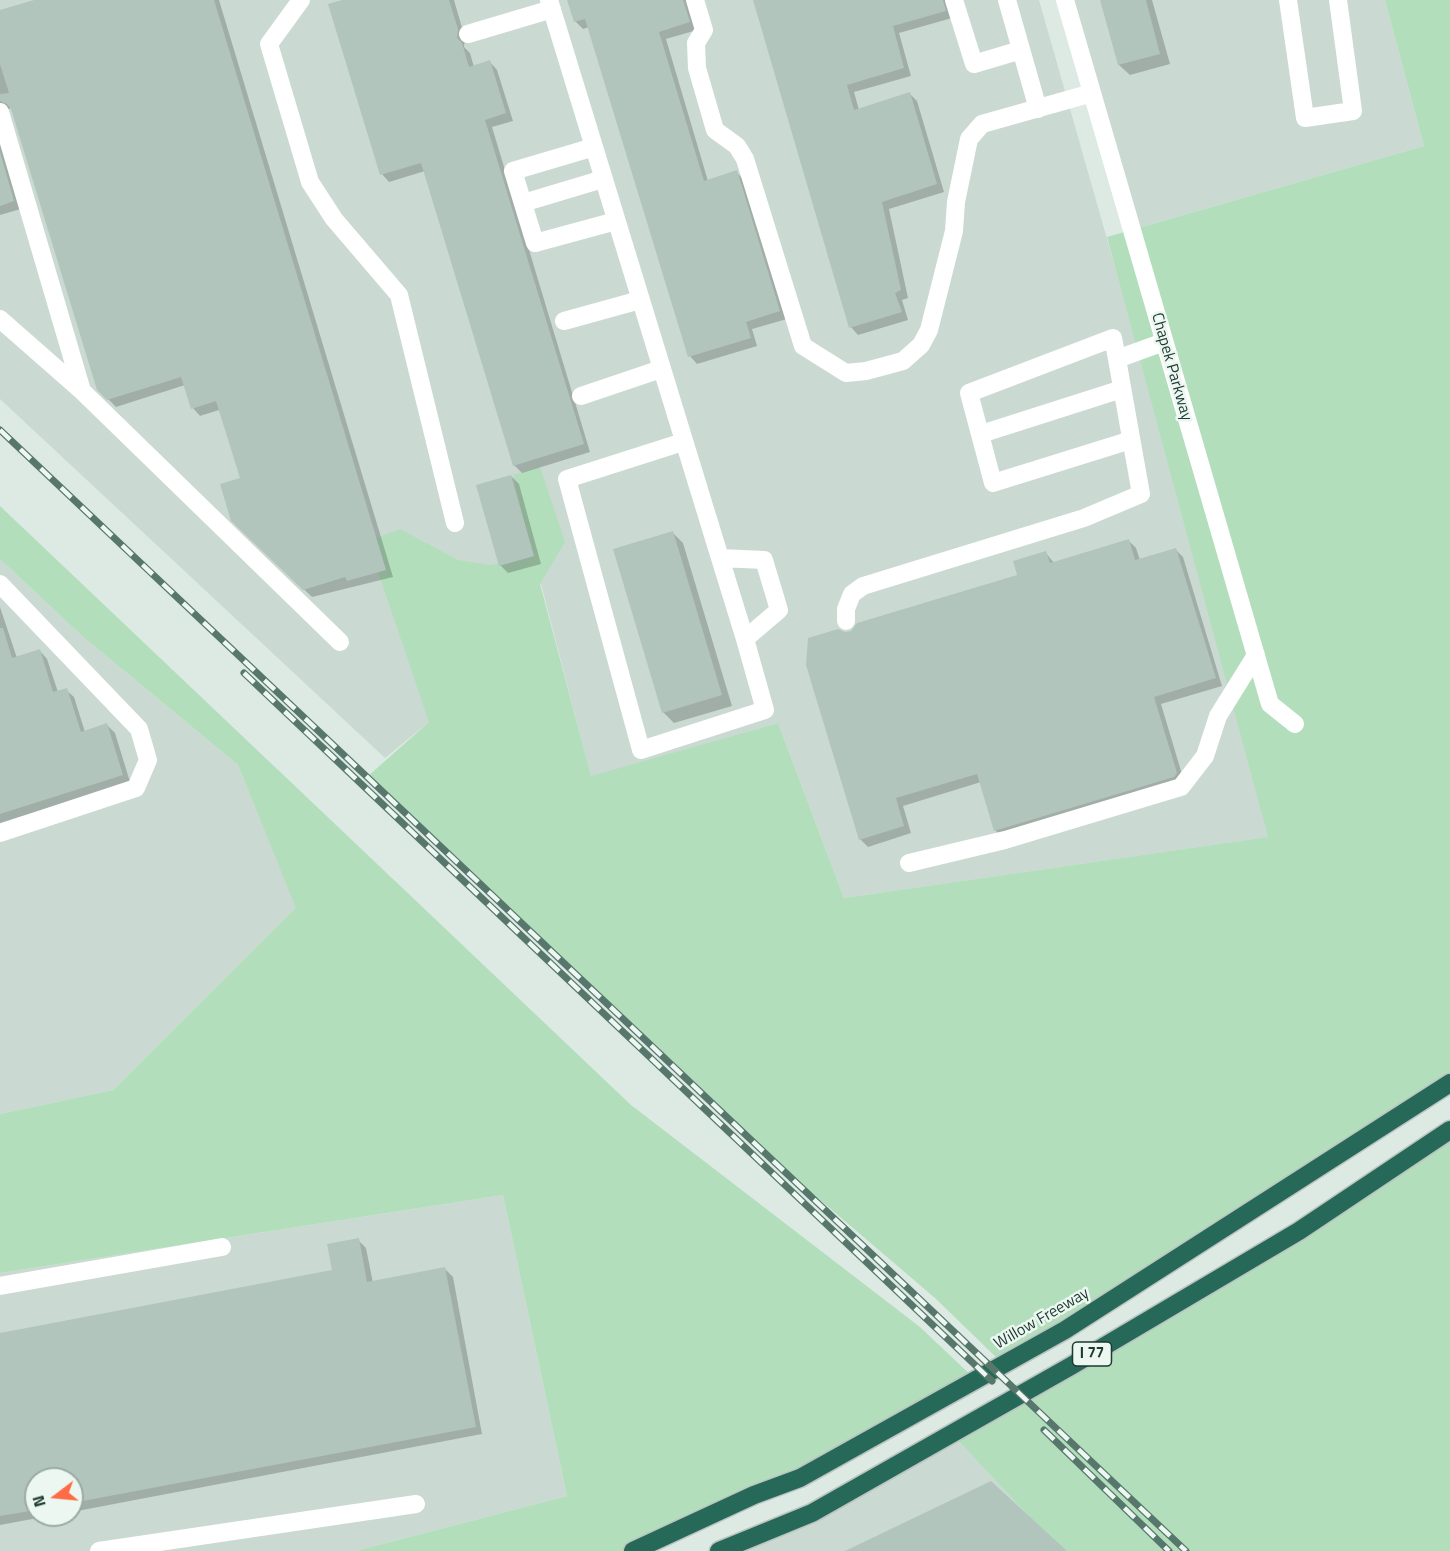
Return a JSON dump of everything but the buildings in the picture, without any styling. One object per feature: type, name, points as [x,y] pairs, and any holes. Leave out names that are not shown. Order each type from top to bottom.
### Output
[{"type":"highway","name":"Willow Freeway","points":[[633,1551],[754,1496],[800,1478],[1065,1330],[1450,1083]]},
{"type":"highway","name":"I 77","points":[[719,1551],[812,1514],[1071,1366],[1299,1231],[1450,1130]]},
{"type":"street","points":[[301,0],[269,44],[310,182],[334,219],[399,295],[455,523]]},
{"type":"street","points":[[695,0],[704,30],[696,43],[697,68],[715,130],[737,146],[745,159],[796,331],[803,346],[846,373],[866,371],[903,361],[921,345],[929,330],[937,303],[954,231],[956,202],[969,139],[982,124],[1092,93]]},
{"type":"street","points":[[954,0],[974,64],[1021,50]]},
{"type":"street","points":[[1007,0],[1038,109]]},
{"type":"street","name":"Chapek Parkway","points":[[1065,0],[1270,704],[1295,724]]},
{"type":"street","points":[[1288,0],[1305,118],[1353,111],[1338,0]]},
{"type":"street","points":[[468,34],[550,4],[765,710],[641,750],[567,479],[683,442]]},
{"type":"street","points":[[0,112],[82,391]]},
{"type":"street","points":[[594,147],[513,171],[535,243],[616,221]]},
{"type":"street","points":[[523,203],[603,179]]},
{"type":"street","points":[[564,321],[640,300]]},
{"type":"street","points":[[0,319],[82,391],[340,642]]},
{"type":"street","points":[[846,621],[846,609],[852,594],[863,586],[1084,518],[1141,494],[1113,338],[969,393],[993,483],[1131,440]]},
{"type":"street","points":[[1117,358],[1164,342]]},
{"type":"street","points":[[581,396],[661,369]]},
{"type":"street","points":[[981,434],[1122,388]]},
{"type":"street","points":[[720,558],[764,560],[779,610],[745,639]]},
{"type":"street","points":[[0,584],[139,729],[148,760],[136,788],[0,833]]},
{"type":"street","points":[[909,863],[1005,840],[1182,787],[1204,756],[1218,716],[1256,655]]},
{"type":"street","points":[[0,1286],[222,1248]]},
{"type":"street","points":[[99,1551],[416,1504]]},
{"type":"shaded area","points":[[0,0],[1039,0],[1121,288],[1269,837],[844,898],[778,723],[591,777],[541,584],[429,722],[385,758],[0,399]]},
{"type":"shaded area","points":[[1065,0],[1385,0],[1424,146],[1131,230]]},
{"type":"shaded area","points":[[0,559],[81,635],[238,765],[297,908],[113,1090],[0,1114]]},
{"type":"shaded area","points":[[503,1195],[567,1496],[356,1551],[0,1551],[0,1273]]},
{"type":"shaded area","points":[[952,1434],[1061,1551],[719,1551]]},
{"type":"green space","points":[[1385,0],[1450,0],[1450,1083],[1001,1362],[935,1298],[764,1152],[367,777],[429,722],[378,572],[386,569],[376,538],[400,529],[458,560],[491,565],[526,557],[525,525],[513,475],[540,467],[565,542],[540,584],[591,776],[778,723],[844,898],[1268,837],[1107,237],[1424,146]]},
{"type":"green space","points":[[0,506],[631,1105],[920,1327],[976,1380],[800,1478],[633,1551],[356,1551],[567,1496],[503,1195],[0,1273],[0,1114],[113,1090],[296,908],[238,765],[81,635],[0,559]]},
{"type":"green space","points":[[1450,1130],[1450,1551],[1061,1551],[952,1434]]},
{"type":"railway","points":[[0,430],[1186,1551]]},
{"type":"railway","points":[[244,673],[992,1381]]},
{"type":"railway","points":[[1044,1430],[1169,1551]]}]
